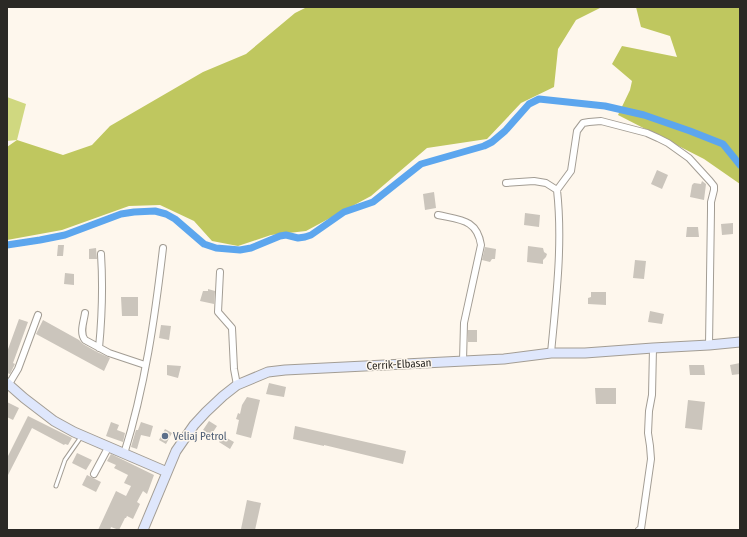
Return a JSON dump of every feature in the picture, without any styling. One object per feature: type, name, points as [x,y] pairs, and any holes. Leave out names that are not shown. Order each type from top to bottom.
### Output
[{"type":"main road","name":"Cerrik-Elbasan","points":[[142,530],[176,451],[194,425],[237,385],[268,372],[504,359],[551,353],[585,353],[740,342]]},
{"type":"main road","points":[[8,384],[54,421],[74,432],[167,472]]},
{"type":"street","points":[[551,353],[558,268],[559,210],[557,190],[571,172],[577,130],[583,123],[601,121],[647,133],[668,143],[689,158],[714,186],[710,216],[709,345]]},
{"type":"street","points":[[506,183],[534,181],[546,183],[557,190]]},
{"type":"street","points":[[438,215],[466,222],[472,226],[480,236],[481,245],[464,323],[463,361]]},
{"type":"street","points":[[124,454],[133,425],[145,365],[155,310],[163,248]]},
{"type":"street","points":[[99,348],[102,296],[101,254]]},
{"type":"street","points":[[220,272],[218,312],[232,328],[234,369],[237,385]]},
{"type":"street","points":[[85,313],[82,336],[85,340],[115,356],[145,365]]},
{"type":"street","points":[[8,384],[20,362],[38,315]]},
{"type":"street","points":[[639,530],[641,528],[651,459],[648,433],[649,411],[652,395],[653,348]]},
{"type":"street","points":[[94,474],[109,446]]},
{"type":"lane","points":[[56,486],[65,460],[82,435]]},
{"type":"green space","points":[[307,7],[602,7],[576,20],[558,49],[554,87],[521,103],[487,139],[427,148],[371,196],[306,231],[271,235],[238,246],[212,241],[194,221],[160,205],[129,206],[62,230],[7,240],[7,147],[17,140],[63,155],[92,145],[110,126],[203,72],[246,54],[295,13]]},
{"type":"green space","points":[[636,7],[740,7],[740,184],[704,159],[618,115],[630,90],[632,81],[612,64],[622,46],[677,57],[670,36],[641,27]]},
{"type":"green space","points":[[7,97],[26,104],[17,140],[7,141]]},
{"type":"building","points":[[657,170],[668,175],[662,189],[651,184]]},
{"type":"building","points":[[702,181],[706,184],[704,200],[690,197],[692,185],[694,183],[701,184]]},
{"type":"building","points":[[434,192],[436,208],[425,210],[423,194]]},
{"type":"building","points":[[525,213],[540,215],[539,227],[524,225]]},
{"type":"building","points":[[733,223],[733,234],[722,235],[721,224]]},
{"type":"building","points":[[687,227],[698,227],[699,237],[686,237]]},
{"type":"building","points":[[58,245],[64,245],[63,256],[57,256]]},
{"type":"building","points":[[528,246],[543,248],[544,252],[547,254],[543,260],[543,264],[527,262]]},
{"type":"building","points":[[485,247],[496,249],[495,259],[492,259],[490,262],[482,260]]},
{"type":"building","points":[[96,248],[97,259],[89,259],[89,249]]},
{"type":"building","points":[[635,260],[646,261],[644,279],[633,278]]},
{"type":"building","points":[[65,273],[74,274],[74,285],[64,284]]},
{"type":"building","points":[[208,289],[215,291],[214,304],[200,301],[203,291],[208,291]]},
{"type":"building","points":[[591,292],[606,292],[606,305],[588,304],[588,298],[591,297]]},
{"type":"building","points":[[121,297],[138,297],[138,316],[122,316]]},
{"type":"building","points":[[650,311],[664,314],[662,324],[648,322]]},
{"type":"building","points":[[19,319],[28,322],[13,363],[15,364],[10,374],[7,373],[7,352]]},
{"type":"building","points":[[43,320],[110,358],[104,371],[36,334]]},
{"type":"building","points":[[161,325],[171,326],[169,340],[159,338]]},
{"type":"building","points":[[468,330],[477,330],[477,342],[468,342]]},
{"type":"building","points":[[740,363],[740,374],[732,375],[730,365]]},
{"type":"building","points":[[167,365],[181,366],[178,378],[167,375]]},
{"type":"building","points":[[689,365],[704,365],[705,375],[690,375]]},
{"type":"building","points":[[269,383],[286,387],[284,397],[266,394]]},
{"type":"building","points":[[595,388],[616,388],[616,404],[596,404]]},
{"type":"building","points":[[247,397],[260,400],[251,438],[236,434],[239,420],[236,419],[238,413],[240,414],[242,405]]},
{"type":"building","points":[[688,400],[705,402],[702,430],[685,428]]},
{"type":"building","points":[[7,402],[19,408],[13,420],[7,417]]},
{"type":"building","points":[[28,416],[72,438],[68,445],[64,445],[32,428],[7,477],[7,458]]},
{"type":"building","points":[[209,421],[217,426],[211,435],[203,430]]},
{"type":"building","points":[[111,422],[119,425],[117,430],[125,433],[123,442],[106,436]]},
{"type":"building","points":[[141,422],[153,426],[150,437],[141,435],[137,449],[131,447],[136,430],[138,430]]},
{"type":"building","points":[[295,426],[406,451],[403,464],[293,439]]},
{"type":"building","name":"Veliaj Petrol","points":[[165,429],[172,433],[166,444],[159,440]]},
{"type":"building","points":[[223,436],[234,442],[230,449],[219,442]]},
{"type":"building","points":[[77,453],[92,460],[86,470],[72,463]]},
{"type":"building","points":[[111,454],[154,475],[147,494],[143,491],[137,502],[140,504],[133,519],[127,516],[119,530],[111,527],[110,530],[98,530],[116,491],[126,496],[131,486],[124,483],[128,475],[114,468],[116,465],[107,461]]},
{"type":"building","points":[[87,475],[101,482],[96,492],[82,485]]},
{"type":"building","points":[[247,500],[261,503],[255,530],[241,529]]},
{"type":"waterway","points":[[7,245],[65,235],[121,214],[155,211],[166,214],[175,219],[204,244],[216,248],[240,250],[251,248],[280,236],[286,235],[298,238],[305,237],[311,235],[344,212],[373,202],[421,164],[484,146],[492,142],[505,131],[529,104],[539,99],[605,106],[644,115],[723,144],[740,165]]},
{"type":"place","name":"Veliaj Petrol","points":[[165,436]]}]
